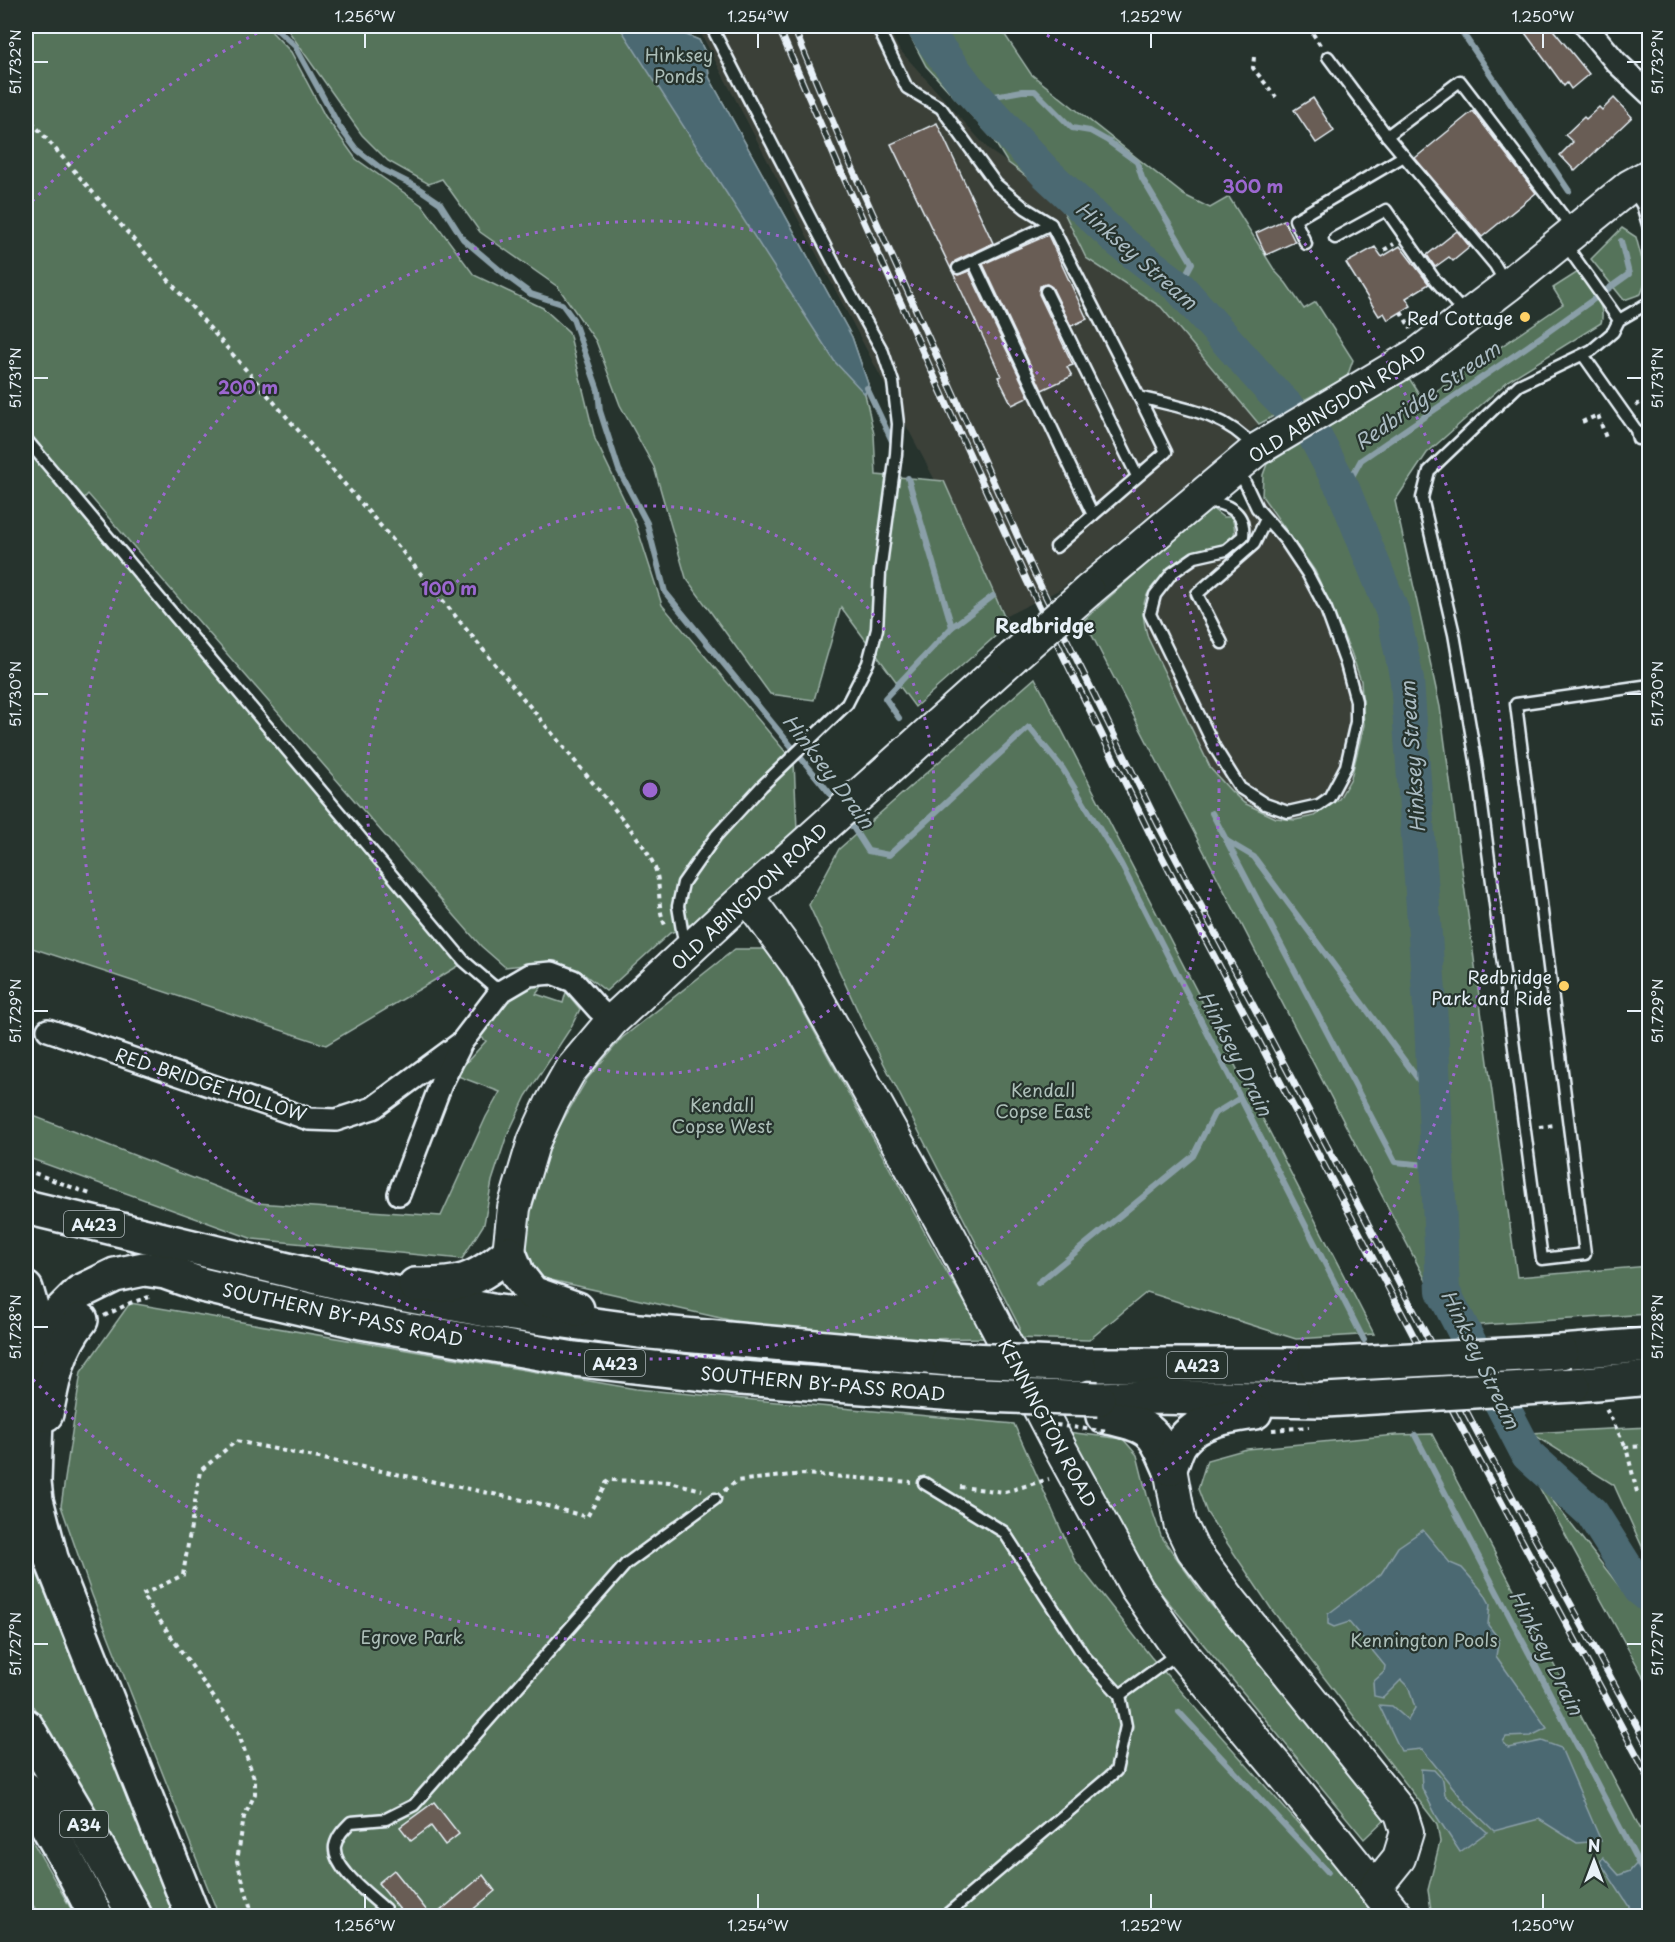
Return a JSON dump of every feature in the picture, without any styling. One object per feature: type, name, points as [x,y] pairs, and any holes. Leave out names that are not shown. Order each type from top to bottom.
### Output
[{"type":"highway","name":"SOUTHERN BY-PASS ROAD","points":[[26,1207],[342,1283],[481,1309],[639,1331],[949,1359],[1079,1365],[1316,1365],[1650,1346]]},
{"type":"highway","points":[[342,1283],[448,1286],[487,1272],[509,1253],[518,1275],[532,1293],[639,1331]]},
{"type":"highway","name":"SOUTHERN BY-PASS ROAD","points":[[38,1347],[58,1314],[80,1292],[115,1275],[144,1269],[165,1272],[202,1285],[361,1322],[574,1359],[741,1377],[1016,1397],[1100,1408],[1151,1397],[1320,1413],[1650,1378]]},
{"type":"highway","points":[[30,1433],[45,1421],[59,1355],[70,1334],[100,1303],[130,1288],[151,1283],[202,1285]]},
{"type":"highway","points":[[26,1289],[33,1313],[38,1347],[37,1385],[30,1433],[34,1482],[36,1500],[51,1558],[193,1917]]},
{"type":"highway","points":[[1100,1408],[1148,1431],[1170,1468]]},
{"type":"highway","points":[[1170,1468],[1181,1442],[1195,1428],[1222,1417],[1320,1413]]},
{"type":"highway","name":"A34","points":[[26,1726],[98,1848],[135,1917]]},
{"type":"highway","name":"A34","points":[[26,1789],[67,1860],[96,1917]]},
{"type":"street","points":[[1586,26],[1616,62],[1650,93]]},
{"type":"street","name":"OLD ABINGDON ROAD","points":[[509,1253],[514,1208],[534,1141],[550,1104],[569,1072],[612,1021],[747,896],[1013,657],[1254,452],[1419,353],[1508,286],[1640,180]]},
{"type":"street","name":"KENNINGTON ROAD","points":[[747,896],[801,970],[950,1237],[1137,1589],[1180,1651],[1397,1917]]},
{"type":"street","name":"RED BRIDGE HOLLOW","points":[[399,1194],[441,1084],[461,1043],[500,992],[529,975],[552,973],[573,981],[612,1021]]},
{"type":"street","name":"RED BRIDGE HOLLOW","points":[[48,1029],[309,1119],[336,1120],[373,1108],[461,1043]]},
{"type":"street","points":[[1170,1468],[1180,1523],[1193,1550],[1238,1610],[1401,1813],[1407,1832],[1399,1858],[1375,1888]]},
{"type":"lane","points":[[688,952],[678,906],[683,883],[716,836],[762,786],[847,704],[868,663],[877,629],[880,572],[898,424],[892,382],[883,352],[840,277],[711,26]]},
{"type":"lane","points":[[878,26],[908,88],[941,108],[996,184],[1025,208],[1051,224],[1166,452],[1056,547]]},
{"type":"lane","points":[[1328,57],[1387,136],[1495,265],[1508,286]]},
{"type":"lane","points":[[1387,136],[1460,81],[1569,236],[1582,266],[1619,320]]},
{"type":"lane","points":[[1306,244],[1295,220],[1404,156]]},
{"type":"lane","points":[[1640,180],[1642,205],[1650,231]]},
{"type":"lane","points":[[1335,238],[1386,210],[1435,280],[1468,317]]},
{"type":"lane","points":[[958,268],[1051,224]]},
{"type":"lane","points":[[973,261],[1093,515]]},
{"type":"lane","points":[[1046,291],[1137,477]]},
{"type":"lane","points":[[1650,302],[1619,320],[1613,332],[1583,355],[1520,385],[1429,471],[1422,498],[1454,634],[1476,761],[1542,1259],[1585,1254],[1516,704],[1650,685]]},
{"type":"lane","points":[[1583,355],[1636,430],[1638,439],[1650,436]]},
{"type":"lane","points":[[1138,397],[1202,413],[1232,426],[1244,436],[1254,452],[1245,481],[1257,508],[1285,540],[1308,573],[1326,609],[1346,664],[1356,701],[1356,722],[1353,741],[1342,773],[1329,798],[1319,805],[1288,813],[1265,804],[1240,788],[1215,748],[1150,614],[1155,596],[1172,573],[1194,557],[1226,550],[1243,536],[1244,527],[1237,513],[1223,503],[1193,502]]},
{"type":"lane","points":[[26,439],[464,961],[500,992]]},
{"type":"lane","points":[[1222,643],[1197,594],[1254,544],[1266,519]]},
{"type":"lane","points":[[1243,536],[1254,544]]},
{"type":"lane","points":[[924,1484],[1004,1532],[1084,1656],[1120,1695],[1126,1726],[1116,1771],[945,1917]]},
{"type":"lane","points":[[386,1917],[385,1909],[340,1867],[334,1848],[339,1834],[351,1822],[386,1820],[414,1805],[626,1564],[717,1497]]},
{"type":"lane","points":[[1120,1695],[1180,1651]]},
{"type":"path","points":[[1308,26],[1328,57]]},
{"type":"path","points":[[1254,57],[1253,68],[1276,98]]},
{"type":"path","points":[[26,115],[392,538],[616,811],[649,856],[657,874],[660,916],[670,933],[688,952]]},
{"type":"path","points":[[1401,312],[1416,337]]},
{"type":"path","points":[[1582,422],[1605,412]]},
{"type":"path","points":[[1598,415],[1606,438]]},
{"type":"path","points":[[1526,1130],[1569,1122]]},
{"type":"path","points":[[26,1170],[98,1197]]},
{"type":"path","points":[[101,1319],[108,1313],[130,1303],[157,1294]]},
{"type":"path","points":[[1606,1409],[1626,1447],[1636,1492]]},
{"type":"path","points":[[1271,1430],[1320,1413]]},
{"type":"path","points":[[253,1917],[237,1861],[244,1817],[255,1794],[255,1781],[238,1732],[142,1595],[183,1575],[200,1470],[236,1441],[537,1503],[587,1517],[608,1480],[670,1482],[717,1497],[736,1481],[803,1474],[1005,1492],[1073,1472]]},
{"type":"path","points":[[1626,1447],[1650,1446]]},
{"type":"shaded area","points":[[697,26],[887,26],[899,49],[990,151],[1056,195],[1086,258],[1161,307],[1259,424],[1061,589],[1006,616]]},
{"type":"shaded area","points":[[1262,496],[1315,571],[1351,652],[1361,681],[1364,725],[1351,778],[1339,799],[1314,816],[1295,820],[1276,818],[1244,803],[1211,769],[1148,638],[1143,617],[1148,593],[1169,570],[1190,552],[1224,545],[1231,540],[1235,532],[1235,525],[1231,517]]},
{"type":"green space","points":[[34,26],[266,26],[291,52],[325,116],[356,159],[423,206],[474,275],[543,308],[569,332],[595,439],[636,524],[662,605],[794,762],[797,830],[692,924],[670,933],[606,991],[581,972],[552,962],[505,967],[481,946],[88,494],[75,508],[460,965],[326,1045],[26,946],[26,34]]},
{"type":"green space","points":[[285,26],[685,26],[684,34],[699,40],[707,56],[709,77],[852,337],[868,384],[865,394],[874,434],[876,475],[944,481],[1008,625],[915,707],[841,607],[814,700],[770,694],[686,578],[654,467],[620,405],[596,341],[558,287],[480,232],[442,179],[429,184],[388,161],[362,135]]},
{"type":"green space","points":[[905,26],[999,26],[1031,74],[1184,195],[1210,208],[1229,197],[1275,271],[1304,309],[1316,302],[1353,360],[1347,377],[1259,424],[1161,307],[1086,258],[1058,200],[1007,162],[993,139],[926,66]]},
{"type":"green space","points":[[1622,228],[1636,237],[1647,278],[1641,294],[1624,300],[1591,259]]},
{"type":"green space","points":[[1578,272],[1599,302],[1601,323],[1509,380],[1427,453],[1395,501],[1440,707],[1517,1277],[1649,1266],[1649,1314],[1450,1327],[1084,620],[1210,507],[1223,517],[1231,517],[1234,533],[1229,543],[1197,550],[1155,583],[1146,598],[1143,610],[1148,638],[1211,769],[1244,803],[1276,818],[1295,820],[1314,816],[1339,799],[1351,778],[1364,725],[1361,681],[1351,652],[1315,571],[1262,496],[1263,475],[1267,464],[1409,378],[1423,400],[1563,304],[1553,288]]},
{"type":"green space","name":"Kendall Copse East","points":[[1035,678],[1374,1334],[1296,1339],[1147,1292],[1089,1340],[1013,1338],[1020,1328],[865,1027],[809,905],[839,849]]},
{"type":"green space","name":"Kendall Copse West","points":[[735,949],[769,949],[946,1271],[986,1338],[916,1339],[756,1326],[542,1278],[529,1267],[521,1231],[534,1170],[587,1079],[622,1038]]},
{"type":"green space","points":[[531,985],[543,985],[536,994],[563,1003],[566,992],[580,1009],[570,1029],[526,1096],[506,1138],[492,1181],[484,1224],[462,1259],[253,1239],[26,1157],[26,1113],[257,1203],[441,1216],[486,1117],[500,1092],[455,1075],[486,1041],[475,1031],[512,993]]},
{"type":"green space","name":"Egrove Park","points":[[130,1303],[636,1389],[1014,1424],[1074,1559],[1151,1657],[1380,1916],[219,1916],[92,1595],[61,1506],[81,1372]]},
{"type":"green space","points":[[1650,1427],[1649,1562],[1614,1485],[1531,1433]]},
{"type":"green space","points":[[1067,1432],[1123,1439],[1137,1455],[1161,1536],[1202,1594],[1364,1786],[1387,1817],[1364,1839],[1152,1582]]},
{"type":"green space","name":"Kennington Pools","points":[[1432,1434],[1649,1845],[1649,1916],[1432,1916],[1428,1890],[1440,1842],[1437,1824],[1272,1610],[1207,1513],[1198,1489],[1207,1460],[1247,1449],[1396,1435]]},
{"type":"green space","points":[[1532,1474],[1626,1595],[1649,1614],[1649,1687]]},
{"type":"green space","points":[[26,1546],[177,1916],[147,1916],[26,1693]]},
{"type":"green space","points":[[26,1830],[75,1916],[40,1916],[26,1895]]},
{"type":"water","name":"Hinksey Ponds","points":[[619,26],[685,26],[684,34],[699,40],[707,56],[709,77],[852,337],[868,384],[865,394],[835,362]]},
{"type":"water","points":[[1423,1530],[1450,1563],[1462,1568],[1484,1593],[1490,1604],[1488,1625],[1499,1639],[1496,1656],[1547,1728],[1531,1736],[1506,1737],[1503,1742],[1509,1748],[1542,1741],[1561,1748],[1601,1841],[1577,1843],[1539,1819],[1494,1831],[1468,1806],[1422,1749],[1401,1751],[1379,1705],[1392,1706],[1408,1720],[1415,1708],[1409,1688],[1401,1680],[1383,1698],[1374,1696],[1373,1682],[1384,1672],[1385,1666],[1349,1622],[1334,1627],[1328,1624],[1328,1614],[1381,1574],[1398,1547]]},
{"type":"water","points":[[1421,1769],[1434,1770],[1443,1780],[1445,1795],[1487,1832],[1460,1852],[1437,1817],[1422,1788]]},
{"type":"water","points":[[1603,1857],[1619,1875],[1630,1871],[1638,1862],[1649,1885],[1649,1916],[1635,1916],[1600,1862]]},
{"type":"building","points":[[1520,26],[1550,26],[1589,74],[1571,89],[1567,83],[1564,86]]},
{"type":"building","points":[[1313,98],[1334,131],[1316,143],[1294,110]]},
{"type":"building","points":[[1614,98],[1632,117],[1575,171],[1560,155],[1573,142],[1565,135],[1584,117],[1586,119],[1599,107],[1602,110]]},
{"type":"building","points":[[1473,111],[1536,193],[1482,237],[1415,158]]},
{"type":"building","points":[[937,123],[993,243],[955,261],[951,269],[891,144]]},
{"type":"building","points":[[1284,220],[1295,242],[1266,255],[1256,233]]},
{"type":"building","points":[[1457,231],[1470,247],[1453,261],[1449,257],[1435,267],[1427,255]]},
{"type":"building","points":[[1048,235],[1087,319],[1071,326],[1052,287],[1047,284],[1040,286],[1039,294],[1073,365],[1067,367],[1072,376],[1042,390],[983,264]]},
{"type":"building","points":[[1400,246],[1429,284],[1406,298],[1411,306],[1388,320],[1384,313],[1379,316],[1346,263],[1375,247],[1382,257]]},
{"type":"building","points":[[969,271],[1029,397],[1012,405],[953,273],[958,275]]},
{"type":"building","points":[[434,1802],[459,1834],[445,1845],[431,1826],[411,1841],[400,1827]]},
{"type":"building","points":[[394,1870],[432,1917],[406,1917],[378,1883]]},
{"type":"building","points":[[483,1875],[495,1891],[464,1917],[433,1917]]},
{"type":"waterway","name":"Hinksey Drain","points":[[273,26],[295,46],[339,126],[356,149],[383,170],[415,186],[440,203],[463,239],[531,294],[562,304],[573,319],[598,390],[600,411],[619,470],[647,523],[665,592],[837,802]]},
{"type":"waterway","name":"Hinksey Stream","points":[[923,26],[967,87],[1045,172],[1120,242],[1179,287],[1268,387],[1313,433],[1344,491],[1393,613],[1407,680],[1431,1021],[1443,1291],[1528,1455],[1592,1513],[1640,1589],[1650,1597]]},
{"type":"waterway","name":"Redbridge Stream","points":[[1458,26],[1569,191]]},
{"type":"waterway","points":[[978,99],[1022,91],[1035,91],[1072,128],[1090,131],[1137,162],[1142,178],[1192,263],[1179,287]]},
{"type":"waterway","name":"Redbridge Stream","points":[[1344,491],[1361,460],[1629,274],[1621,241]]},
{"type":"waterway","points":[[867,388],[892,441]]},
{"type":"waterway","points":[[899,718],[885,698],[952,627],[908,478]]},
{"type":"waterway","points":[[952,627],[993,596]]},
{"type":"waterway","name":"Hinksey Drain","points":[[847,818],[868,851],[889,855],[1029,727],[1063,769],[1121,864],[1364,1340]]},
{"type":"waterway","points":[[1212,813],[1395,1162],[1438,1166]]},
{"type":"waterway","points":[[1227,841],[1254,857],[1435,1102]]},
{"type":"waterway","points":[[1038,1283],[1193,1156],[1214,1114],[1240,1098]]},
{"type":"waterway","name":"Hinksey Drain","points":[[1415,1435],[1650,1885]]},
{"type":"waterway","points":[[1179,1712],[1328,1872]]},
{"type":"railway","points":[[778,26],[839,167],[1027,581],[1150,834],[1473,1449],[1650,1780]]},
{"type":"railway","points":[[793,26],[850,163],[1035,575],[1158,824],[1483,1443],[1650,1750]]},
{"type":"place","name":"Red Cottage","points":[[1525,317]]},
{"type":"place","name":"Redbridge Park and Ride","points":[[1564,986]]},
{"type":"district","name":"Redbridge","points":[[1045,625]]}]
